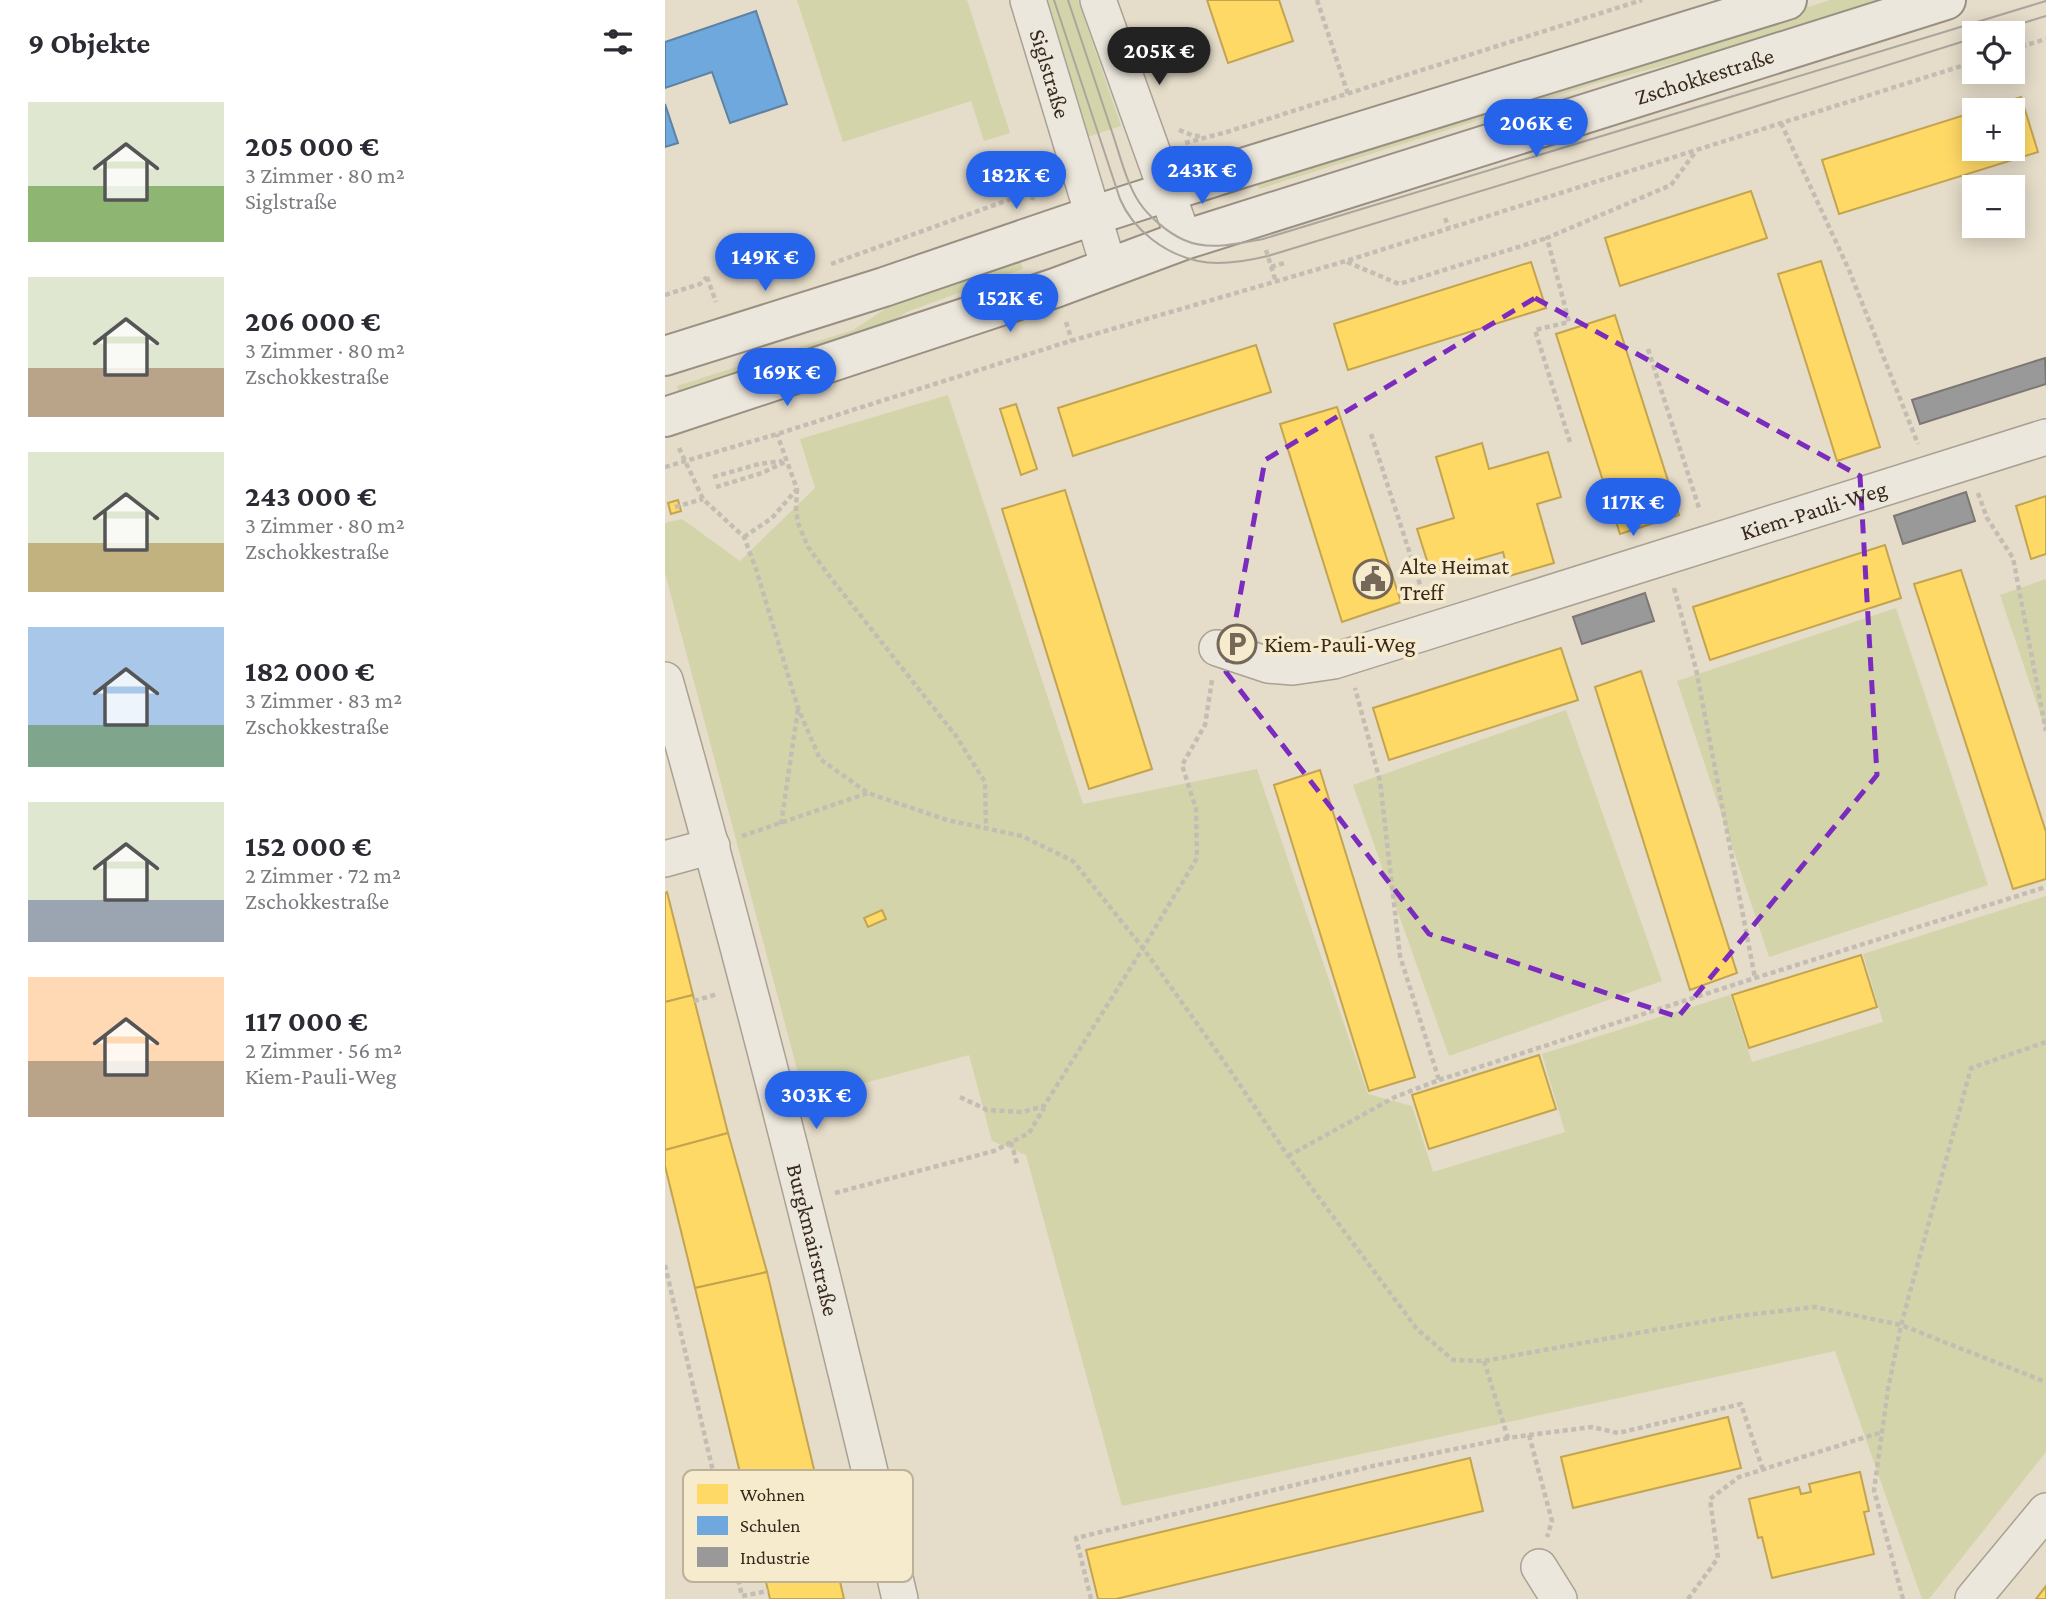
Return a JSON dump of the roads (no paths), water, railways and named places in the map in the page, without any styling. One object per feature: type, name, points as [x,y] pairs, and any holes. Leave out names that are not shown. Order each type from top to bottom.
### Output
[{"type":"main road","points":[[665,356],[884,287],[1167,192],[1787,0]]},
{"type":"main road","name":"Zschokkestraße","points":[[672,432],[1184,240],[1946,0]]},
{"type":"street","name":"Siglstraße","points":[[1028,0],[1109,268]]},
{"type":"street","points":[[1098,0],[1184,240]]},
{"type":"street","name":"Kiem-Pauli-Weg","points":[[1217,648],[1268,665],[1293,667],[1334,661],[2046,437]]},
{"type":"street","name":"Burgkmairstraße","points":[[665,680],[712,846],[834,1317],[870,1470]]},
{"type":"street","points":[[665,859],[712,846]]},
{"type":"street","points":[[1973,1599],[2046,1511]]},
{"type":"street","points":[[1539,1567],[1559,1599]]},
{"type":"tram line","points":[[1054,0],[1120,199],[1126,210],[1133,221],[1162,246],[1186,258],[1215,263],[1268,256],[1962,42]]},
{"type":"tram line","points":[[1068,0],[1130,186],[1139,202],[1165,229],[1178,237],[1213,246],[1263,239],[2046,1]]},
{"type":"tram line","points":[[2025,22],[2046,16]]},
{"type":"place","name":"Alte Heimat Treff","points":[[1373,579]]},
{"type":"place","name":"Kiem-Pauli-Weg","points":[[1237,644]]}]
